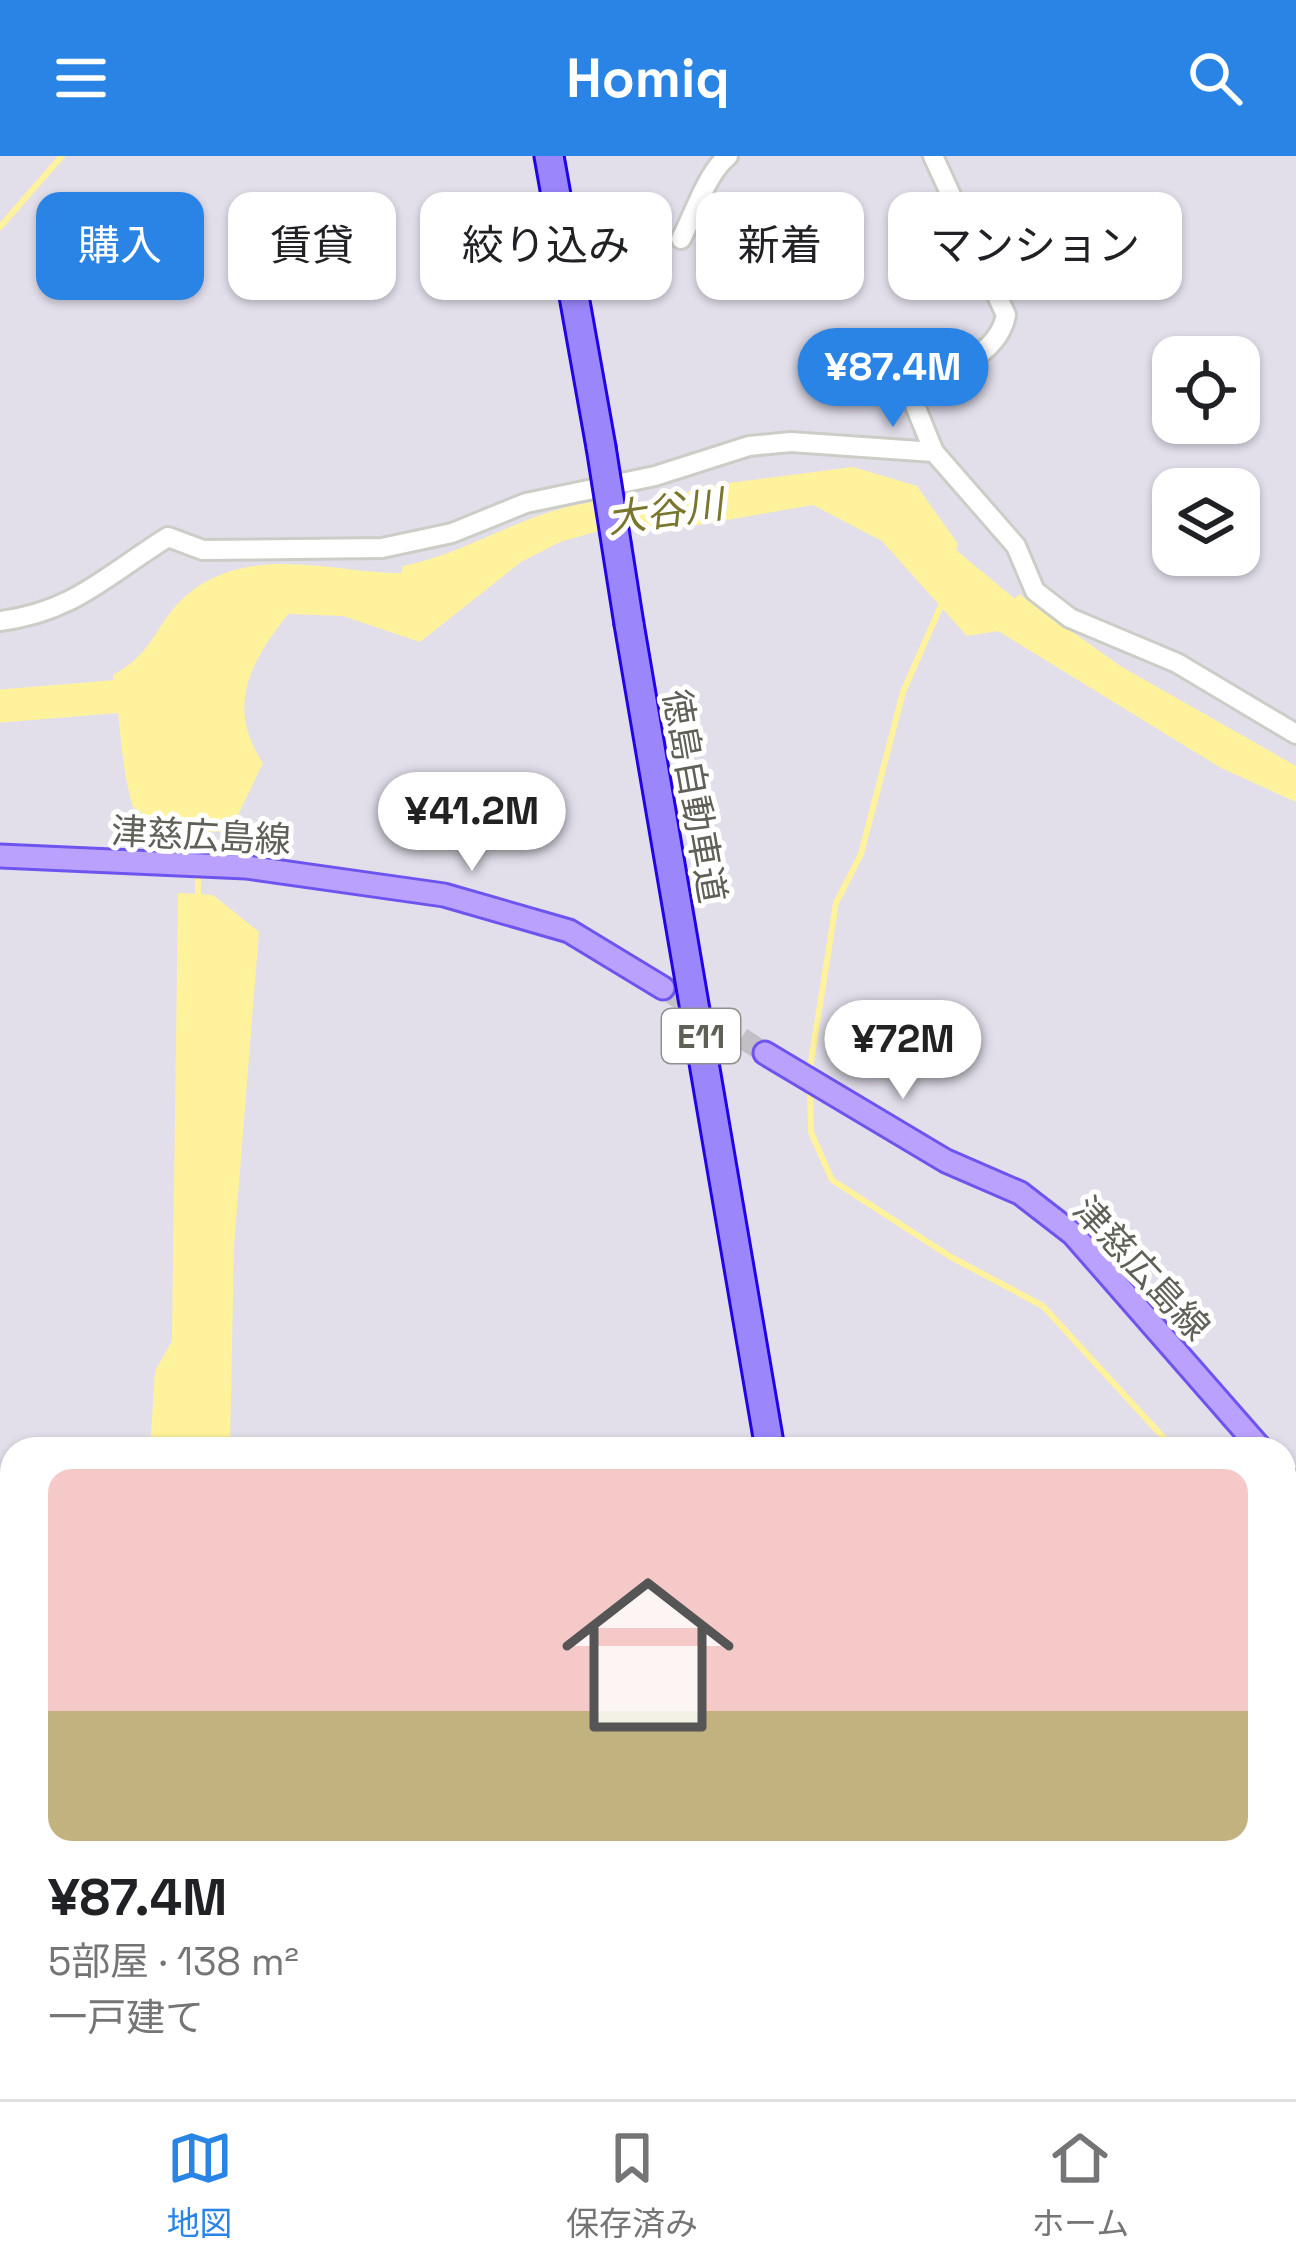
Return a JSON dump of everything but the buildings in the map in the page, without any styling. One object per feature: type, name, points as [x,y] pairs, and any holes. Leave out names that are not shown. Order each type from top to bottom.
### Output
[{"type":"highway","name":"徳島自動車道","points":[[549,156],[768,1437]]},
{"type":"main road","name":"津慈広島線","points":[[0,856],[246,867],[444,896],[569,931],[663,988]]},
{"type":"main road","name":"津慈広島線","points":[[765,1053],[946,1161],[1020,1193],[1073,1234],[1251,1437]]},
{"type":"street","points":[[681,239],[702,203],[709,176],[728,156]]},
{"type":"street","points":[[933,156],[1006,315],[1003,333],[988,349],[909,391],[934,452],[1016,545],[1034,591],[1070,618],[1178,663],[1296,734]]},
{"type":"street","points":[[0,622],[33,617],[74,602],[168,537],[203,550],[382,548],[452,533],[526,503],[655,476],[749,446],[791,442],[934,452]]},
{"type":"water","points":[[853,467],[917,486],[958,544],[956,550],[1015,599],[1019,594],[1122,667],[1296,766],[1296,802],[1221,768],[998,631],[967,636],[882,541],[813,505],[698,525],[595,532],[560,542],[521,562],[420,642],[343,616],[288,614],[263,650],[247,685],[246,722],[263,763],[230,832],[170,831],[133,807],[113,675],[138,657],[188,594],[213,578],[240,569],[297,564],[401,573],[403,566],[568,507],[669,501],[698,487]]},
{"type":"water","points":[[178,893],[213,895],[259,932],[234,1246],[230,1437],[151,1437],[155,1371],[172,1341]]},
{"type":"waterway","points":[[0,227],[62,156]]},
{"type":"waterway","points":[[809,1075],[836,903],[861,854],[903,692],[943,601]]},
{"type":"waterway","name":"大谷川","points":[[0,706],[159,693]]},
{"type":"waterway","points":[[198,824],[198,859]]},
{"type":"waterway","points":[[198,872],[198,901]]},
{"type":"waterway","points":[[810,1088],[811,1132],[832,1180],[951,1257],[1043,1306],[1163,1437]]},
{"type":"tunnel","points":[[663,988],[765,1053]]}]
